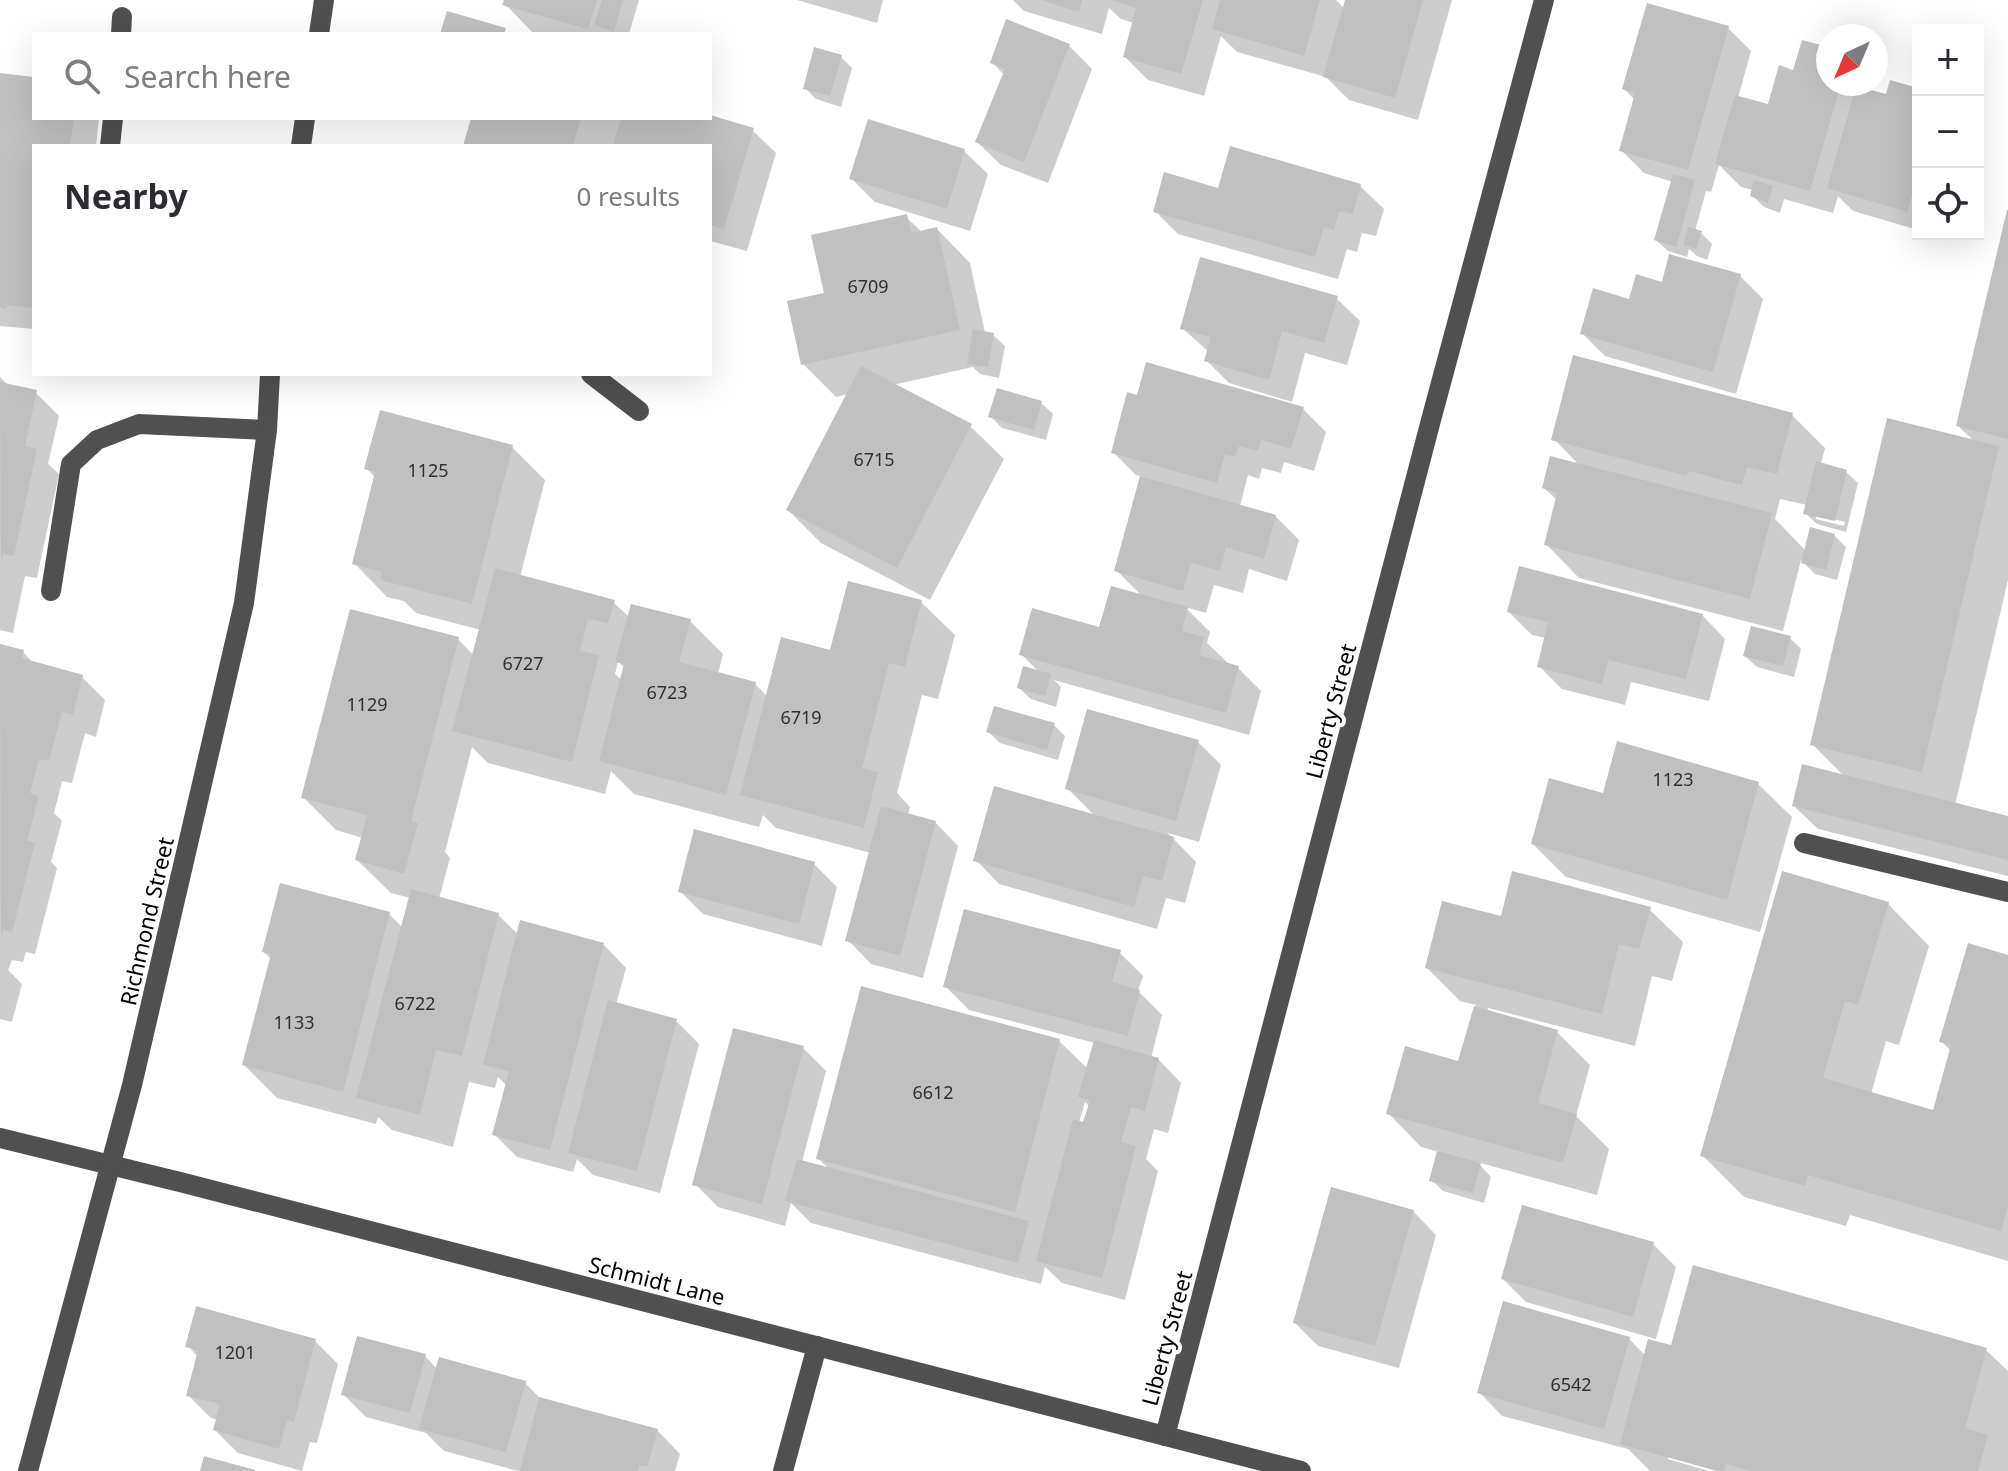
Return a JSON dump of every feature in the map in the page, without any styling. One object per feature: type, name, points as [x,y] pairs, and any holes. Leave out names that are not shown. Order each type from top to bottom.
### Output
[{"type":"street","points":[[319,32],[324,0]]},
{"type":"street","name":"Liberty Street","points":[[1165,1436],[1544,0]]},
{"type":"street","points":[[110,144],[113,120]]},
{"type":"street","points":[[301,144],[305,120]]},
{"type":"street","name":"Richmond Street","points":[[28,1471],[132,1085],[244,603],[267,430],[270,376]]},
{"type":"street","points":[[594,376],[639,411]]},
{"type":"street","points":[[51,591],[71,464],[97,440],[139,424],[267,430]]},
{"type":"street","points":[[1804,843],[2008,892]]},
{"type":"street","name":"Schmidt Lane","points":[[0,1138],[1301,1471]]},
{"type":"street","points":[[783,1471],[817,1346]]},
{"type":"building","points":[[504,0],[597,0],[588,29],[502,5]]},
{"type":"building","points":[[602,0],[623,0],[614,32],[594,25]]},
{"type":"building","points":[[1041,0],[1082,0],[1079,12]]},
{"type":"building","points":[[1111,0],[1203,0],[1181,74],[1123,57],[1136,8]]},
{"type":"building","points":[[1220,0],[1320,0],[1304,56],[1212,29]]},
{"type":"building","points":[[1345,0],[1423,0],[1395,98],[1323,77]]},
{"type":"building","points":[[1647,3],[1729,26],[1688,170],[1619,151],[1635,93],[1622,89]]},
{"type":"building","points":[[447,11],[506,28],[505,32],[441,32]]},
{"type":"building","points":[[1006,19],[1070,44],[1024,162],[975,142],[1005,69],[990,63]]},
{"type":"building","points":[[1802,40],[1816,44],[1816,96],[1838,96],[1810,191],[1715,164],[1735,95],[1768,104],[1779,65],[1793,70]]},
{"type":"building","points":[[814,47],[842,55],[830,96],[803,89]]},
{"type":"building","points":[[0,73],[32,77],[32,120],[74,120],[70,144],[32,144],[32,308],[7,305],[6,309],[0,308]]},
{"type":"building","points":[[1890,80],[1912,86],[1912,195],[1907,212],[1827,188],[1853,96],[1888,96]]},
{"type":"building","points":[[712,116],[754,128],[724,229],[712,226],[712,144],[614,144],[620,120],[712,120]]},
{"type":"building","points":[[868,119],[965,149],[947,209],[849,179]]},
{"type":"building","points":[[470,120],[580,120],[574,144],[464,144]]},
{"type":"building","points":[[1230,146],[1361,184],[1353,214],[1339,211],[1334,230],[1324,227],[1315,257],[1153,212],[1164,172],[1218,188]]},
{"type":"building","points":[[1673,174],[1695,180],[1676,247],[1654,240]]},
{"type":"building","points":[[1754,180],[1773,186],[1768,203],[1750,196]]},
{"type":"building","points":[[2008,210],[2008,439],[1956,426]]},
{"type":"building","points":[[907,214],[911,233],[937,227],[960,330],[801,365],[787,301],[824,293],[811,235]]},
{"type":"building","points":[[1688,227],[1702,231],[1696,249],[1683,245]]},
{"type":"building","points":[[1669,254],[1741,274],[1713,372],[1580,334],[1593,288],[1629,299],[1636,274],[1662,282]]},
{"type":"building","points":[[1200,257],[1338,296],[1324,343],[1282,331],[1269,380],[1204,361],[1211,337],[1180,329]]},
{"type":"building","points":[[973,329],[994,333],[988,367],[967,364]]},
{"type":"building","points":[[1573,355],[1793,413],[1777,474],[1747,467],[1742,485],[1688,471],[1687,476],[1551,440]]},
{"type":"building","points":[[1146,362],[1304,407],[1291,449],[1261,440],[1258,451],[1239,446],[1235,457],[1225,454],[1217,483],[1111,453],[1127,392],[1137,395]]},
{"type":"building","points":[[861,366],[972,424],[897,568],[786,510]]},
{"type":"building","points":[[0,382],[37,390],[25,446],[37,449],[14,556],[3,554],[1,560]]},
{"type":"building","points":[[997,388],[1042,401],[1034,430],[988,417]]},
{"type":"building","points":[[380,410],[513,445],[472,604],[380,580],[382,572],[352,564],[375,472],[364,469]]},
{"type":"building","points":[[1887,418],[1999,446],[1922,772],[1810,745]]},
{"type":"building","points":[[1550,456],[1772,513],[1750,599],[1544,545],[1557,493],[1542,488]]},
{"type":"building","points":[[1816,461],[1847,470],[1835,521],[1803,514]]},
{"type":"building","points":[[1140,476],[1276,515],[1264,559],[1226,547],[1220,571],[1191,563],[1183,591],[1114,571]]},
{"type":"building","points":[[1810,527],[1835,534],[1826,570],[1801,563]]},
{"type":"building","points":[[1519,566],[1703,614],[1686,679],[1608,660],[1602,684],[1537,667],[1548,622],[1507,612]]},
{"type":"building","points":[[495,568],[615,600],[608,623],[588,619],[580,651],[599,655],[572,762],[452,731]]},
{"type":"building","points":[[848,581],[922,600],[905,667],[889,663],[862,768],[878,772],[864,828],[740,795],[781,637],[830,650]]},
{"type":"building","points":[[1111,586],[1188,607],[1182,631],[1204,637],[1199,655],[1239,666],[1226,713],[1019,655],[1032,608],[1099,627]]},
{"type":"building","points":[[631,604],[691,619],[679,662],[756,682],[726,795],[599,761],[624,664],[615,662]]},
{"type":"building","points":[[350,609],[459,637],[411,821],[418,823],[404,874],[355,860],[367,815],[301,798]]},
{"type":"building","points":[[1751,626],[1791,636],[1783,666],[1743,656]]},
{"type":"building","points":[[0,644],[24,650],[22,658],[83,675],[73,715],[62,712],[49,761],[39,759],[30,793],[39,796],[27,841],[35,843],[12,932],[3,930],[1,936]]},
{"type":"building","points":[[1023,666],[1051,674],[1045,696],[1017,688]]},
{"type":"building","points":[[994,706],[1055,723],[1047,750],[986,732]]},
{"type":"building","points":[[1087,709],[1199,740],[1176,821],[1065,789]]},
{"type":"building","points":[[1617,741],[1759,782],[1727,900],[1531,844],[1549,778],[1603,793]]},
{"type":"building","points":[[1802,764],[2008,816],[2008,860],[1792,806]]},
{"type":"building","points":[[994,786],[1174,837],[1162,881],[1143,876],[1134,907],[973,861]]},
{"type":"building","points":[[881,806],[936,821],[900,956],[845,941]]},
{"type":"building","points":[[694,829],[815,862],[799,924],[678,892]]},
{"type":"building","points":[[1512,871],[1651,907],[1639,949],[1619,944],[1602,1014],[1425,968],[1442,901],[1501,916]]},
{"type":"building","points":[[1782,871],[1889,902],[1858,1005],[1845,1001],[1823,1078],[1933,1110],[1951,1045],[1939,1042],[1968,943],[2008,955],[2008,1206],[2001,1231],[1808,1175],[1805,1186],[1700,1156]]},
{"type":"building","points":[[280,883],[390,912],[343,1092],[242,1065],[271,954],[262,952]]},
{"type":"building","points":[[411,889],[499,913],[462,1056],[436,1050],[420,1115],[356,1098]]},
{"type":"building","points":[[964,909],[1121,950],[1112,982],[1140,990],[1128,1036],[943,987]]},
{"type":"building","points":[[520,920],[604,943],[550,1150],[492,1135],[509,1071],[483,1065]]},
{"type":"building","points":[[861,986],[1060,1039],[1015,1212],[816,1159]]},
{"type":"building","points":[[608,1000],[677,1019],[637,1171],[568,1153]]},
{"type":"building","points":[[1474,1006],[1558,1030],[1538,1103],[1577,1114],[1563,1163],[1386,1114],[1405,1046],[1458,1061]]},
{"type":"building","points":[[733,1028],[804,1046],[762,1204],[692,1185]]},
{"type":"building","points":[[1094,1040],[1159,1058],[1145,1111],[1131,1107],[1121,1142],[1136,1146],[1102,1278],[1036,1261],[1073,1119],[1083,1122],[1090,1100],[1078,1097]]},
{"type":"building","points":[[1437,1151],[1481,1163],[1473,1193],[1429,1181]]},
{"type":"building","points":[[797,1159],[1029,1221],[1018,1263],[785,1201]]},
{"type":"building","points":[[1331,1187],[1414,1210],[1375,1346],[1293,1323]]},
{"type":"building","points":[[1522,1205],[1654,1242],[1633,1317],[1501,1279]]},
{"type":"building","points":[[1693,1265],[1987,1348],[1965,1428],[1988,1435],[1978,1471],[1750,1471],[1726,1464],[1724,1471],[1717,1471],[1620,1444],[1648,1339],[1671,1345]]},
{"type":"building","points":[[1503,1301],[1630,1337],[1604,1429],[1477,1393]]},
{"type":"building","points":[[196,1306],[316,1339],[294,1422],[287,1420],[279,1449],[213,1430],[220,1404],[186,1396],[198,1350],[185,1347]]},
{"type":"building","points":[[357,1336],[426,1354],[410,1413],[341,1395]]},
{"type":"building","points":[[439,1357],[526,1381],[506,1452],[419,1429]]},
{"type":"building","points":[[539,1397],[658,1429],[647,1467],[639,1465],[638,1471],[520,1471]]},
{"type":"building","points":[[204,1456],[255,1470],[255,1471],[200,1471]]}]
